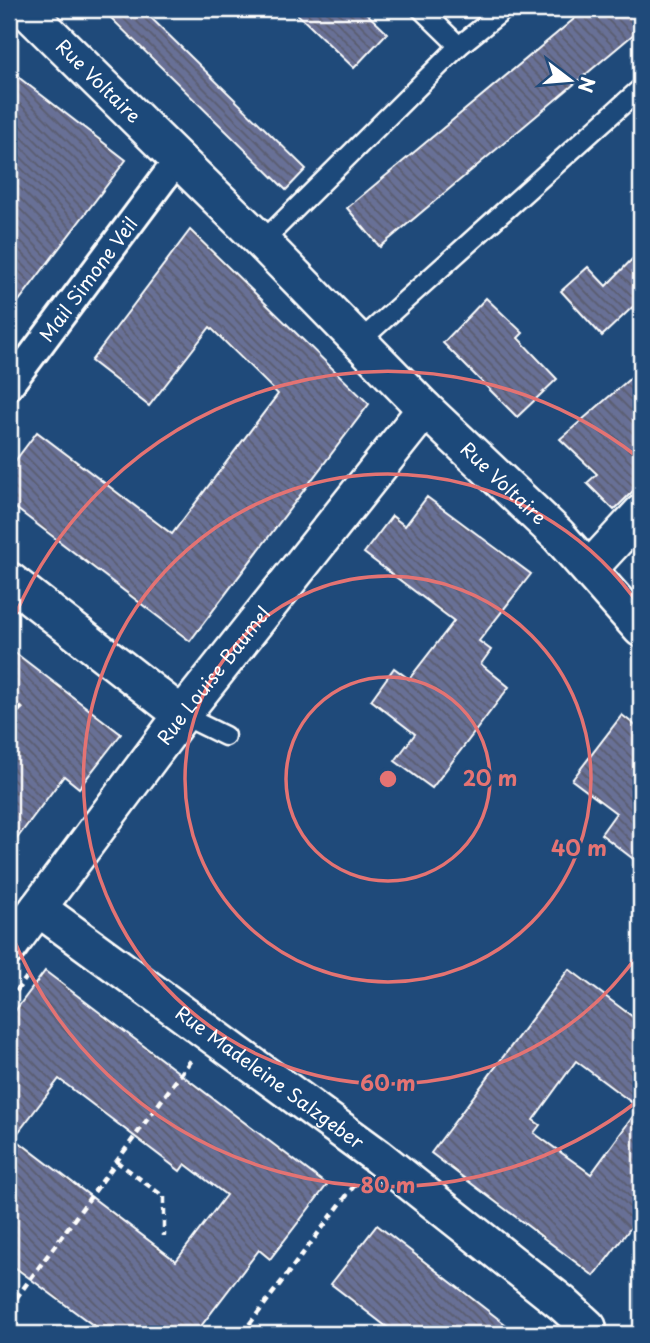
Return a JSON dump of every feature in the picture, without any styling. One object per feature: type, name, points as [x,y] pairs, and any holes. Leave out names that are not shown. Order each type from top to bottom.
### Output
[{"type":"street","name":"Rue Voltaire","points":[[25,9],[262,242],[425,409],[558,535],[641,629]]},
{"type":"street","name":"Mail Simone Veil","points":[[9,386],[167,174]]},
{"type":"street","name":"Rue Louise Baumel","points":[[9,947],[182,715],[425,409]]},
{"type":"street","points":[[589,569],[641,513]]},
{"type":"street","points":[[9,580],[182,715]]},
{"type":"street","name":"Rue Madeleine Salzgeber","points":[[38,908],[377,1156],[562,1303],[588,1327],[589,1334]]},
{"type":"lane","points":[[421,9],[459,46]]},
{"type":"lane","points":[[262,242],[459,46],[505,9]]},
{"type":"lane","points":[[360,341],[641,88]]},
{"type":"lane","points":[[182,715],[225,736]]},
{"type":"path","points":[[9,720],[23,706]]},
{"type":"path","points":[[9,1308],[186,1067]]},
{"type":"path","points":[[242,1334],[377,1156]]},
{"type":"path","points":[[116,1161],[164,1197],[164,1236]]},
{"type":"building","points":[[102,9],[142,9],[306,169],[286,190]]},
{"type":"building","points":[[292,9],[362,9],[387,33],[354,68]]},
{"type":"building","points":[[586,9],[641,9],[641,28],[380,247],[347,208]]},
{"type":"building","points":[[9,70],[126,160],[9,314]]},
{"type":"building","points":[[190,230],[369,404],[190,641],[9,503],[9,469],[37,432],[172,534],[278,394],[210,327],[149,406],[91,361]]},
{"type":"building","points":[[641,250],[641,299],[602,336],[561,291],[588,267],[606,286]]},
{"type":"building","points":[[486,298],[523,333],[518,338],[557,379],[517,417],[443,343]]},
{"type":"building","points":[[641,369],[641,483],[614,510],[587,483],[597,474],[560,439]]},
{"type":"building","points":[[427,497],[531,574],[479,641],[491,650],[481,664],[509,687],[432,788],[395,761],[415,734],[371,700],[394,668],[409,679],[454,621],[364,553],[392,516],[405,526]]},
{"type":"building","points":[[9,648],[121,734],[79,788],[64,776],[9,849]]},
{"type":"building","points":[[622,715],[641,730],[641,865],[601,834],[616,813],[572,780]]},
{"type":"building","points":[[569,969],[641,1023],[641,1214],[594,1276],[431,1153]],"holes":[[[576,1061],[639,1108],[591,1174],[534,1133],[540,1125],[533,1120]]]},
{"type":"building","points":[[45,971],[327,1185],[270,1259],[259,1250],[195,1334],[105,1334],[9,1263],[9,1019]],"holes":[[[59,1079],[180,1171],[185,1164],[226,1195],[176,1261],[14,1138]]]},
{"type":"building","points":[[377,1225],[518,1334],[396,1334],[331,1284]]}]
